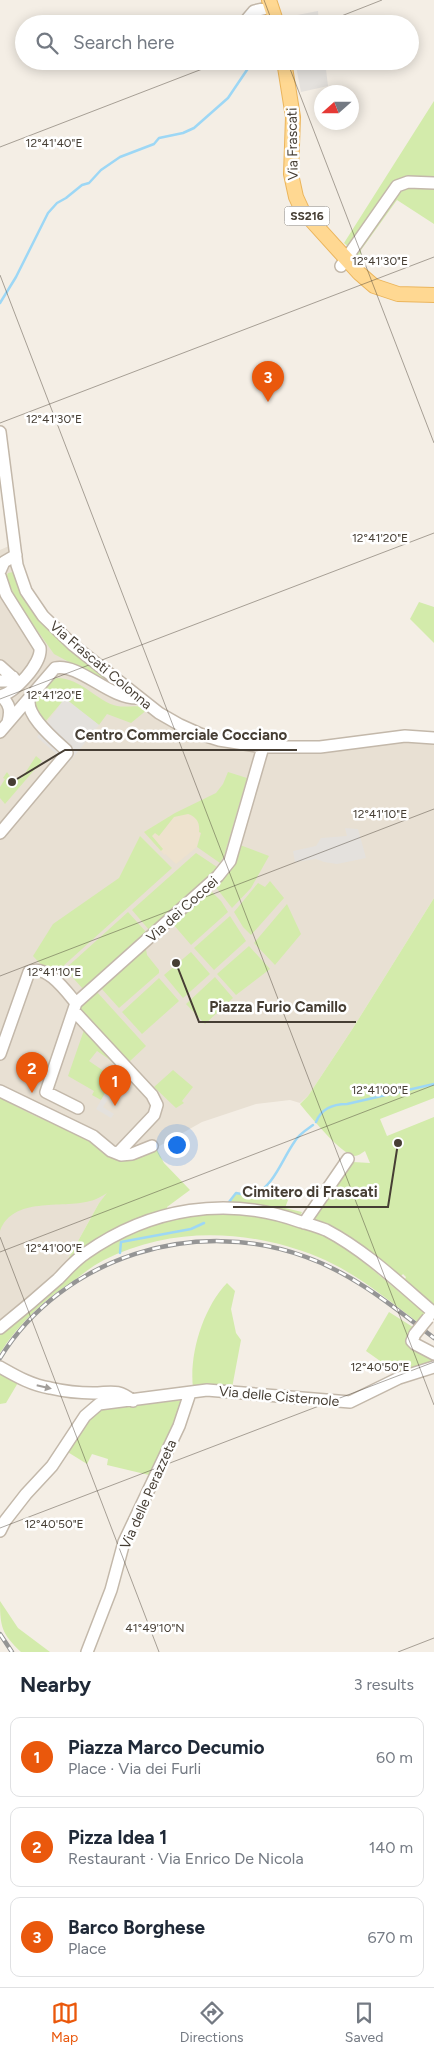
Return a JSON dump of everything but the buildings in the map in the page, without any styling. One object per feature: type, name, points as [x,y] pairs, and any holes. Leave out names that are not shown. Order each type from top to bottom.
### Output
[{"type":"main road","points":[[270,2],[274,15]]},
{"type":"main road","name":"Via Frascati","points":[[286,70],[293,112],[291,168],[295,194],[306,215],[343,262],[384,291],[406,295],[434,295]]},
{"type":"street","points":[[251,15],[270,2]]},
{"type":"street","points":[[343,262],[397,186],[408,182],[434,183]]},
{"type":"street","name":"Via Frascati Colonna","points":[[0,432],[16,555],[19,572],[26,591],[43,616],[73,645],[138,698],[169,719],[194,732],[219,740],[263,747],[320,747],[405,736],[434,738]]},
{"type":"street","points":[[0,571],[4,562],[16,555]]},
{"type":"street","points":[[0,576],[6,594],[49,662],[59,668],[78,673],[116,694],[138,698]]},
{"type":"street","points":[[8,722],[11,713],[3,695],[16,680],[38,662],[40,648]]},
{"type":"street","points":[[0,666],[16,680]]},
{"type":"street","points":[[0,732],[52,671],[59,668]]},
{"type":"street","points":[[0,681],[16,680]]},
{"type":"street","points":[[0,833],[66,754],[66,750],[42,728],[28,706],[30,697]]},
{"type":"street","name":"Via dei Coccei","points":[[75,1012],[87,993],[210,884],[230,861],[263,747]]},
{"type":"street","points":[[0,1054],[29,972],[40,970],[50,977],[75,1012],[148,1085],[156,1100],[157,1111],[118,1153]]},
{"type":"street","points":[[75,1012],[46,1092],[78,1108]]},
{"type":"street","points":[[0,1091],[93,1136],[112,1151],[132,1154],[152,1146]]},
{"type":"street","points":[[304,1223],[348,1159]]},
{"type":"street","points":[[0,1328],[25,1308],[84,1254],[132,1227],[177,1212],[215,1207],[242,1208],[278,1213],[325,1230],[345,1242],[432,1314],[415,1334],[412,1341],[434,1354]]},
{"type":"street","points":[[0,1367],[28,1383],[50,1388],[93,1393],[110,1391],[124,1394],[133,1401]]},
{"type":"street","name":"Via delle Cisternole","points":[[0,1531],[5,1521],[26,1494],[52,1466],[85,1416],[99,1404],[207,1390],[350,1402],[398,1378],[434,1367]]},
{"type":"street","name":"Via delle Perazzeta","points":[[88,1652],[111,1590],[124,1542],[179,1426],[190,1393]]},
{"type":"shaded area","points":[[318,11],[318,15],[297,15]]},
{"type":"shaded area","points":[[297,70],[326,70],[328,85],[314,85],[314,89],[301,92]]},
{"type":"shaded area","points":[[9,546],[14,574],[31,604],[145,707],[251,748],[409,738],[434,740],[434,898],[308,1096],[300,1103],[290,1100],[256,1104],[202,1122],[156,1148],[132,1158],[134,1168],[99,1203],[67,1261],[0,1323],[0,550]]},
{"type":"shaded area","points":[[66,699],[99,725],[68,764],[37,737]]},
{"type":"shaded area","points":[[209,805],[197,847],[176,864],[164,855],[144,832],[175,813]]},
{"type":"shaded area","points":[[345,828],[358,829],[366,858],[337,864],[316,859],[295,862],[293,851],[316,846],[321,838],[347,836]]},
{"type":"shaded area","points":[[114,1078],[128,1094],[124,1098],[115,1088],[103,1107],[114,1114],[111,1118],[96,1109]]},
{"type":"green space","points":[[434,101],[434,224],[397,200],[361,250],[360,265],[352,250],[344,243]]},
{"type":"green space","points":[[13,572],[31,604],[125,692],[54,654],[19,605],[6,577],[8,573]]},
{"type":"green space","points":[[419,602],[434,607],[434,643],[410,619]]},
{"type":"green space","points":[[57,678],[74,682],[110,704],[148,709],[131,723],[107,714],[99,725],[66,700],[62,702],[45,722],[34,707],[33,701],[50,681]]},
{"type":"green space","points":[[36,756],[42,761],[5,804],[0,798],[0,787],[5,779],[3,778],[7,772],[11,778],[22,778]]},
{"type":"green space","points":[[228,772],[247,778],[224,856],[220,863],[197,847],[201,833],[199,832],[196,819],[188,814],[174,817],[159,836],[155,833],[152,836],[163,849],[161,851],[144,832],[175,813],[216,793],[223,784]]},
{"type":"green space","points":[[140,836],[172,868],[52,976],[33,956],[53,924],[119,878]]},
{"type":"green space","points":[[240,845],[269,856],[251,888],[232,908],[215,886]]},
{"type":"green space","points":[[196,853],[217,867],[212,875],[150,931],[132,910]]},
{"type":"green space","points":[[270,881],[284,898],[251,935],[243,927],[234,912],[258,883],[265,887]]},
{"type":"green space","points":[[210,890],[221,901],[228,912],[191,945],[173,924]]},
{"type":"green space","points":[[434,898],[434,1098],[380,1119],[387,1136],[434,1117],[434,1309],[404,1281],[406,1277],[403,1274],[399,1278],[311,1221],[353,1162],[370,1163],[365,1151],[355,1156],[345,1152],[324,1132],[300,1104],[308,1096],[353,1028]]},
{"type":"green space","points":[[287,904],[301,934],[275,965],[254,943]]},
{"type":"green space","points":[[128,912],[147,933],[83,989],[65,969]]},
{"type":"green space","points":[[230,916],[246,941],[214,970],[194,948]]},
{"type":"green space","points":[[249,946],[270,969],[236,995],[217,974]]},
{"type":"green space","points":[[146,949],[147,955],[159,970],[159,973],[119,1008],[101,988]]},
{"type":"green space","points":[[191,952],[210,974],[183,998],[164,975]]},
{"type":"green space","points":[[215,977],[233,998],[205,1024],[186,1004]]},
{"type":"green space","points":[[159,978],[179,1001],[142,1034],[122,1012]]},
{"type":"green space","points":[[97,992],[146,1046],[129,1062],[79,1008]]},
{"type":"green space","points":[[84,1030],[119,1066],[97,1051],[89,1061],[114,1078],[101,1100],[92,1095],[94,1091],[68,1076]]},
{"type":"green space","points":[[173,1070],[193,1087],[182,1101],[184,1103],[176,1108],[154,1087]]},
{"type":"green space","points":[[0,1098],[33,1115],[97,1143],[105,1152],[156,1148],[164,1163],[190,1190],[167,1207],[168,1210],[129,1221],[96,1239],[67,1261],[99,1203],[107,1193],[90,1201],[27,1208],[15,1213],[6,1220],[0,1231]]},
{"type":"green space","points":[[266,1185],[288,1200],[285,1208],[302,1212],[300,1216],[257,1204],[229,1202],[236,1193],[256,1194]]},
{"type":"green space","points":[[214,1212],[253,1214],[308,1228],[355,1255],[427,1315],[420,1324],[345,1270],[318,1257],[292,1248],[238,1237],[211,1235],[183,1237],[156,1241],[130,1249],[97,1264],[54,1294],[24,1321],[0,1353],[0,1333],[85,1259],[117,1238],[174,1217]]},
{"type":"green space","points":[[227,1283],[235,1291],[231,1309],[236,1333],[241,1340],[232,1388],[193,1388],[193,1361],[200,1332],[211,1305]]},
{"type":"green space","points":[[389,1312],[416,1329],[407,1345],[412,1350],[433,1359],[434,1363],[400,1375],[366,1351]]},
{"type":"green space","points":[[0,1369],[19,1381],[6,1403],[0,1404]]},
{"type":"green space","points":[[184,1400],[149,1475],[107,1465],[108,1459],[92,1454],[87,1464],[66,1451],[88,1417],[98,1409]]},
{"type":"green space","points":[[0,1601],[18,1628],[50,1652],[21,1652],[15,1646],[3,1630]]},
{"type":"waterway","points":[[0,303],[16,277],[48,213],[57,203],[82,185],[89,183],[101,170],[120,157],[154,144],[159,138],[183,133],[194,128],[228,98],[247,70]]},
{"type":"waterway","points":[[316,1122],[318,1117],[332,1106],[434,1084]]},
{"type":"waterway","points":[[229,1202],[236,1193],[252,1196],[260,1192],[277,1172],[297,1139],[313,1125]]},
{"type":"waterway","points":[[120,1253],[121,1242],[191,1229],[204,1223]]},
{"type":"railway","points":[[0,1358],[27,1323],[59,1293],[96,1270],[135,1254],[177,1244],[221,1241],[264,1245],[324,1264],[357,1282],[434,1338]]},
{"type":"railway","points":[[0,1634],[12,1652]]},
{"type":"place","name":"Barco Borghese","points":[[268,402]]},
{"type":"place","name":"Centro Commerciale Cocciano","points":[[12,782]]},
{"type":"place","name":"Piazza Furio Camillo","points":[[176,963]]},
{"type":"place","name":"Pizza Idea 1","points":[[32,1093]]},
{"type":"place","name":"Piazza Marco Decumio","points":[[115,1106]]},
{"type":"place","name":"Cimitero di Frascati","points":[[398,1143]]}]
